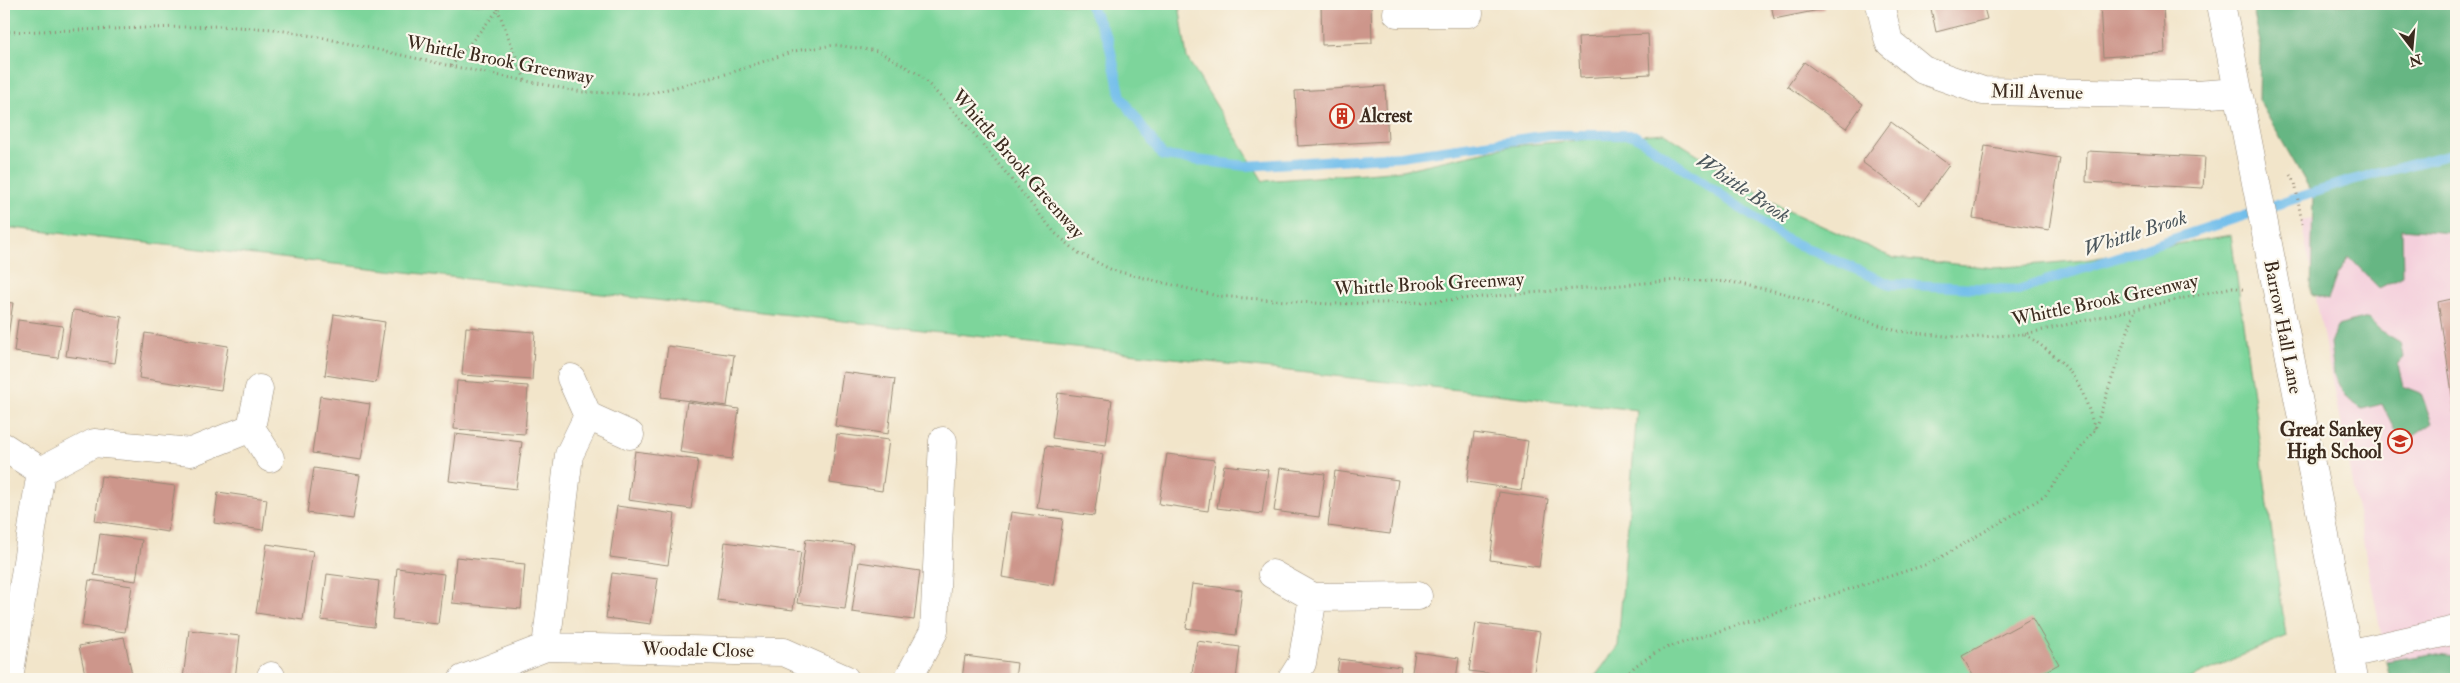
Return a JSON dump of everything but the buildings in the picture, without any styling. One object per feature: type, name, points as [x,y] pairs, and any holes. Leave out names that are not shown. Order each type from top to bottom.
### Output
[{"type":"street","name":"Mill Avenue","points":[[1880,4],[1889,42],[1924,70],[1982,91],[2196,95],[2238,92]]},
{"type":"street","name":"Barrow Hall Lane","points":[[2221,4],[2255,188],[2351,666]]},
{"type":"street","points":[[1397,12],[1433,8],[1469,13]]},
{"type":"street","points":[[571,378],[588,416],[630,435]]},
{"type":"street","points":[[260,389],[251,428],[270,458]]},
{"type":"street","points":[[546,647],[569,455],[588,416]]},
{"type":"street","points":[[41,471],[94,443],[191,452],[251,428]]},
{"type":"street","points":[[908,679],[934,631],[943,441]]},
{"type":"street","points":[[4,448],[41,471]]},
{"type":"street","points":[[9,679],[41,471]]},
{"type":"street","points":[[1272,574],[1313,597],[1418,596]]},
{"type":"street","points":[[1292,679],[1302,663],[1313,597]]},
{"type":"street","points":[[2351,666],[2456,630]]},
{"type":"street","name":"Woodale Close","points":[[463,679],[546,647],[784,652],[845,679]]},
{"type":"path","points":[[499,4],[498,10],[525,81]]},
{"type":"path","points":[[451,66],[498,10]]},
{"type":"path","name":"Whittle Brook Greenway","points":[[4,32],[219,26],[274,29],[582,92],[648,94],[730,73],[794,51],[835,45],[878,51],[920,74],[966,124],[1055,233],[1079,253],[1112,270],[1218,296],[1329,304],[1425,302],[1679,280],[1731,282],[1783,293],[1897,331],[1964,338],[2025,334],[2233,287],[2250,291]]},
{"type":"path","points":[[2291,175],[2295,182],[2302,224]]},
{"type":"path","points":[[1623,679],[1635,666],[1660,650],[1931,563],[2045,496],[2095,429],[2135,310]]},
{"type":"path","points":[[2025,334],[2054,356],[2072,375],[2085,399],[2095,429]]},
{"type":"shaded area","name":"Great Sankey High School","points":[[2456,195],[2456,679],[2390,679],[2301,221]]},
{"type":"green space","points":[[4,4],[1179,4],[1187,58],[1263,181],[1403,170],[1510,146],[1664,133],[1784,209],[1894,258],[1995,268],[2084,260],[2231,235],[2286,636],[2189,679],[1593,679],[1618,646],[1637,410],[4,227]]},
{"type":"green space","points":[[2252,4],[2456,4],[2456,231],[2451,233],[2402,229],[2403,276],[2379,288],[2349,257],[2337,275],[2328,299],[2311,294],[2313,195],[2259,101],[2260,42]]},
{"type":"green space","points":[[2368,318],[2380,330],[2400,342],[2403,357],[2398,365],[2403,386],[2421,393],[2432,423],[2413,436],[2396,432],[2382,404],[2362,409],[2345,397],[2334,375],[2330,343],[2337,326]]},
{"type":"green space","points":[[2432,654],[2453,657],[2456,663],[2456,679],[2390,679],[2386,661]]},
{"type":"waterway","name":"Whittle Brook","points":[[1089,4],[1108,39],[1121,97],[1163,156],[1246,166],[1401,156],[1550,135],[1634,135],[1787,240],[1890,284],[2018,290],[2352,180],[2456,153]]},
{"type":"place","name":"Alcrest","points":[[1342,116]]},
{"type":"place","name":"Great Sankey High School","points":[[2400,441]]}]
